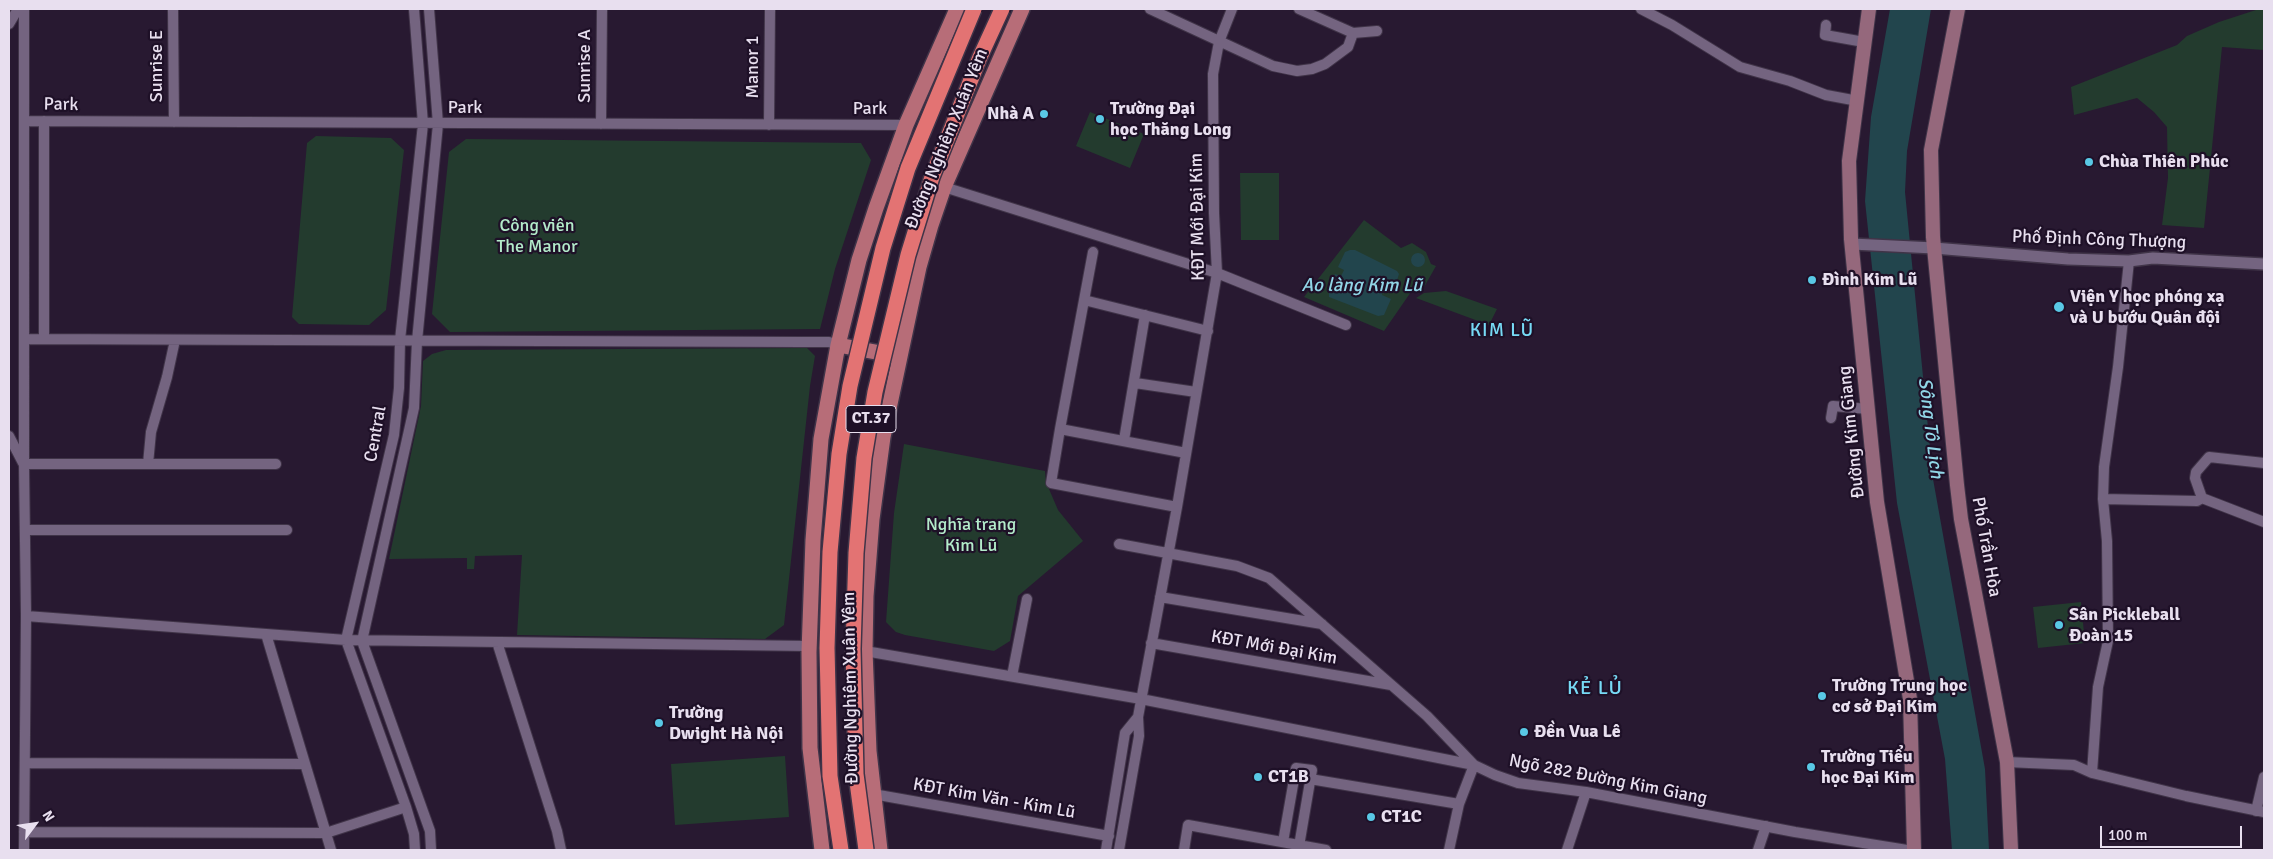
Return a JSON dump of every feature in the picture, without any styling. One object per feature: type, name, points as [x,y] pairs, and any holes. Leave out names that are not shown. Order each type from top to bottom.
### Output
[{"type":"highway","name":"CT.37","points":[[841,850],[830,776],[827,648],[830,552],[841,445],[858,348],[883,248],[908,168],[974,9]]},
{"type":"highway","name":"CT.37","points":[[866,850],[856,774],[853,649],[856,552],[864,458],[892,316],[908,255],[932,177],[1002,9]]},
{"type":"main road","points":[[822,850],[810,748],[809,646],[813,540],[820,439],[838,345],[859,260],[906,125],[957,9]]},
{"type":"main road","name":"Đường Nghiêm Xuân Yêm","points":[[880,850],[873,794],[867,717],[865,651],[866,596],[876,481],[899,356],[924,245],[944,187],[1022,9]]},
{"type":"main road","name":"Đường Kim Giang","points":[[1869,9],[1849,161],[1857,244],[1868,409],[1880,520],[1910,699],[1914,850]]},
{"type":"main road","name":"Phố Trần Hòa","points":[[1958,9],[1931,150],[1927,248],[1961,519],[2007,762],[2011,850]]},
{"type":"main road","points":[[838,345],[899,356]]},
{"type":"street","points":[[9,24],[18,9]]},
{"type":"street","points":[[24,9],[26,616],[24,850]]},
{"type":"street","name":"Sunrise E","points":[[173,9],[174,122]]},
{"type":"street","name":"Central","points":[[346,640],[394,435],[399,388],[400,340],[424,124],[414,9]]},
{"type":"street","name":"Central","points":[[362,640],[414,408],[416,341],[438,124],[429,9]]},
{"type":"street","name":"Sunrise A","points":[[601,124],[602,9]]},
{"type":"street","name":"Manor 1","points":[[769,124],[770,9]]},
{"type":"street","points":[[1153,9],[1273,66],[1297,71],[1312,69],[1337,56],[1348,47],[1353,33]]},
{"type":"street","name":"KĐT Mới Đại Kim","points":[[1138,717],[1169,552],[1217,273],[1212,111],[1213,74],[1219,42],[1232,9]]},
{"type":"street","points":[[1299,9],[1353,33],[1376,31]]},
{"type":"street","points":[[1645,10],[1740,67],[1790,81],[1826,95],[1858,101]]},
{"type":"street","points":[[1826,25],[1825,35],[1864,42]]},
{"type":"street","name":"Park","points":[[24,120],[424,124],[906,125]]},
{"type":"street","points":[[44,121],[44,340]]},
{"type":"street","points":[[944,187],[1217,273],[1346,325]]},
{"type":"street","name":"Phố Định Công Thượng","points":[[1857,244],[2024,257],[2129,261],[2153,258],[2264,264]]},
{"type":"street","points":[[1093,252],[1051,483],[1177,507]]},
{"type":"street","points":[[2092,774],[2098,687],[2108,641],[2107,540],[2103,499],[2104,467],[2118,367],[2129,261]]},
{"type":"street","points":[[1084,300],[1208,331]]},
{"type":"street","points":[[1124,440],[1145,316]]},
{"type":"street","points":[[24,339],[829,342],[838,345]]},
{"type":"street","points":[[148,464],[151,432],[167,377],[175,340]]},
{"type":"street","points":[[1135,383],[1196,392]]},
{"type":"street","points":[[1831,418],[1832,406],[1868,409]]},
{"type":"street","points":[[1060,429],[1186,453]]},
{"type":"street","points":[[9,436],[24,464]]},
{"type":"street","points":[[2264,463],[2208,457],[2196,472],[2195,478],[2202,498],[2264,522]]},
{"type":"street","points":[[24,464],[276,464]]},
{"type":"street","points":[[2103,499],[2198,501],[2202,498]]},
{"type":"street","points":[[25,530],[286,530]]},
{"type":"street","name":"Ngõ 282 Đường Kim Giang","points":[[1118,544],[1238,566],[1269,578],[1427,716],[1474,765],[1518,783],[1586,792],[1907,850]]},
{"type":"street","name":"KĐT Mới Đại Kim","points":[[1160,597],[1323,625]]},
{"type":"street","points":[[1012,676],[1027,599]]},
{"type":"street","points":[[26,616],[346,640],[809,646]]},
{"type":"street","points":[[266,634],[331,850]]},
{"type":"street","points":[[346,640],[406,807],[414,834],[415,850]]},
{"type":"street","points":[[362,640],[430,831],[431,850]]},
{"type":"street","points":[[497,642],[557,831],[561,850]]},
{"type":"street","name":"KĐT Mới Đại Kim","points":[[1151,642],[1392,686]]},
{"type":"street","points":[[865,651],[1141,699],[1474,765],[1459,804],[1449,850]]},
{"type":"street","points":[[1106,850],[1124,733],[1138,717]]},
{"type":"street","points":[[1119,850],[1138,736],[1138,717]]},
{"type":"street","points":[[1124,733],[1138,736]]},
{"type":"street","points":[[2007,762],[2074,765],[2092,774],[2260,811],[2264,777]]},
{"type":"street","points":[[25,763],[305,764]]},
{"type":"street","points":[[1283,842],[1296,768],[1312,770],[1297,847]]},
{"type":"street","points":[[1310,779],[1459,804]]},
{"type":"street","points":[[1567,850],[1586,792]]},
{"type":"street","name":"KĐT Kim Văn - Kim Lũ","points":[[873,794],[1109,836]]},
{"type":"street","points":[[1290,802],[1306,805]]},
{"type":"street","points":[[24,832],[326,833],[406,807]]},
{"type":"street","points":[[1184,850],[1188,825],[1283,842],[1297,847],[1326,850]]},
{"type":"street","points":[[1758,850],[1766,826]]},
{"type":"green space","points":[[2264,9],[2264,50],[2222,47],[2204,228],[2162,225],[2168,178],[2167,127],[2154,112],[2137,98],[2074,115],[2071,87],[2177,45],[2187,36],[2219,22]]},
{"type":"green space","points":[[1090,112],[1144,134],[1130,168],[1076,146]]},
{"type":"green space","points":[[316,136],[391,138],[404,150],[386,310],[369,325],[299,324],[292,317],[307,143]]},
{"type":"green space","name":"Công viên The Manor","points":[[466,139],[861,143],[871,160],[835,269],[820,329],[450,332],[432,314],[449,152]]},
{"type":"green space","points":[[1240,173],[1279,173],[1279,240],[1241,240]]},
{"type":"green space","points":[[1364,220],[1401,248],[1412,243],[1426,252],[1431,264],[1436,266],[1423,289],[1413,289],[1384,331],[1304,297]]},
{"type":"green space","points":[[1446,291],[1497,309],[1489,325],[1416,298],[1424,293]]},
{"type":"green space","points":[[807,348],[815,356],[810,386],[784,625],[765,639],[517,635],[522,555],[475,556],[474,569],[467,569],[467,558],[389,559],[421,406],[423,361],[432,354],[446,350]]},
{"type":"green space","name":"Nghĩa trang Kim Lũ","points":[[904,444],[1045,471],[1046,482],[1058,510],[1083,541],[1018,596],[1010,641],[994,651],[905,635],[896,632],[886,622],[894,513]]},
{"type":"green space","name":"Sân Pickleball Đoàn 15","points":[[2081,602],[2085,643],[2038,648],[2033,607]]},
{"type":"green space","points":[[785,756],[789,817],[675,825],[671,764]]},
{"type":"water","points":[[1890,9],[1931,9],[1907,151],[1905,192],[1933,479],[1985,769],[1989,850],[1952,850],[1945,759],[1897,503],[1865,201],[1871,117]]},
{"type":"water","name":"Ao làng Kim Lũ","points":[[1355,250],[1397,271],[1399,274],[1393,293],[1383,290],[1382,295],[1391,299],[1384,315],[1378,316],[1329,297],[1329,289],[1335,274],[1341,276],[1344,270],[1338,267],[1345,252]]},
{"type":"water","points":[[1418,253],[1423,255],[1425,260],[1423,265],[1418,267],[1413,265],[1411,260],[1413,255]]},
{"type":"place","name":"Nhà A","points":[[1044,114]]},
{"type":"place","name":"Trường Đại học Thăng Long","points":[[1100,119]]},
{"type":"place","name":"Chùa Thiên Phúc","points":[[2089,162]]},
{"type":"place","name":"Đình Kim Lũ","points":[[1812,280]]},
{"type":"place","name":"Viện Y học phóng xạ và U bướu Quân đội","points":[[2059,307]]},
{"type":"place","name":"Sân Pickleball Đoàn 15","points":[[2059,625]]},
{"type":"place","name":"Trường Trung học cơ sở Đại Kim","points":[[1822,696]]},
{"type":"place","name":"Trường Dwight Hà Nội","points":[[659,723]]},
{"type":"place","name":"Đền Vua Lê","points":[[1524,732]]},
{"type":"place","name":"Trường Tiểu học Đại Kim","points":[[1811,767]]},
{"type":"place","name":"CT1B","points":[[1258,777]]},
{"type":"place","name":"CT1C","points":[[1371,817]]},
{"type":"district","name":"KIM LŨ","points":[[1502,331]]},
{"type":"district","name":"KẺ LỦ","points":[[1595,689]]},
{"type":"water label","name":"Sông Tô Lịch","points":[[1930,428]]}]
